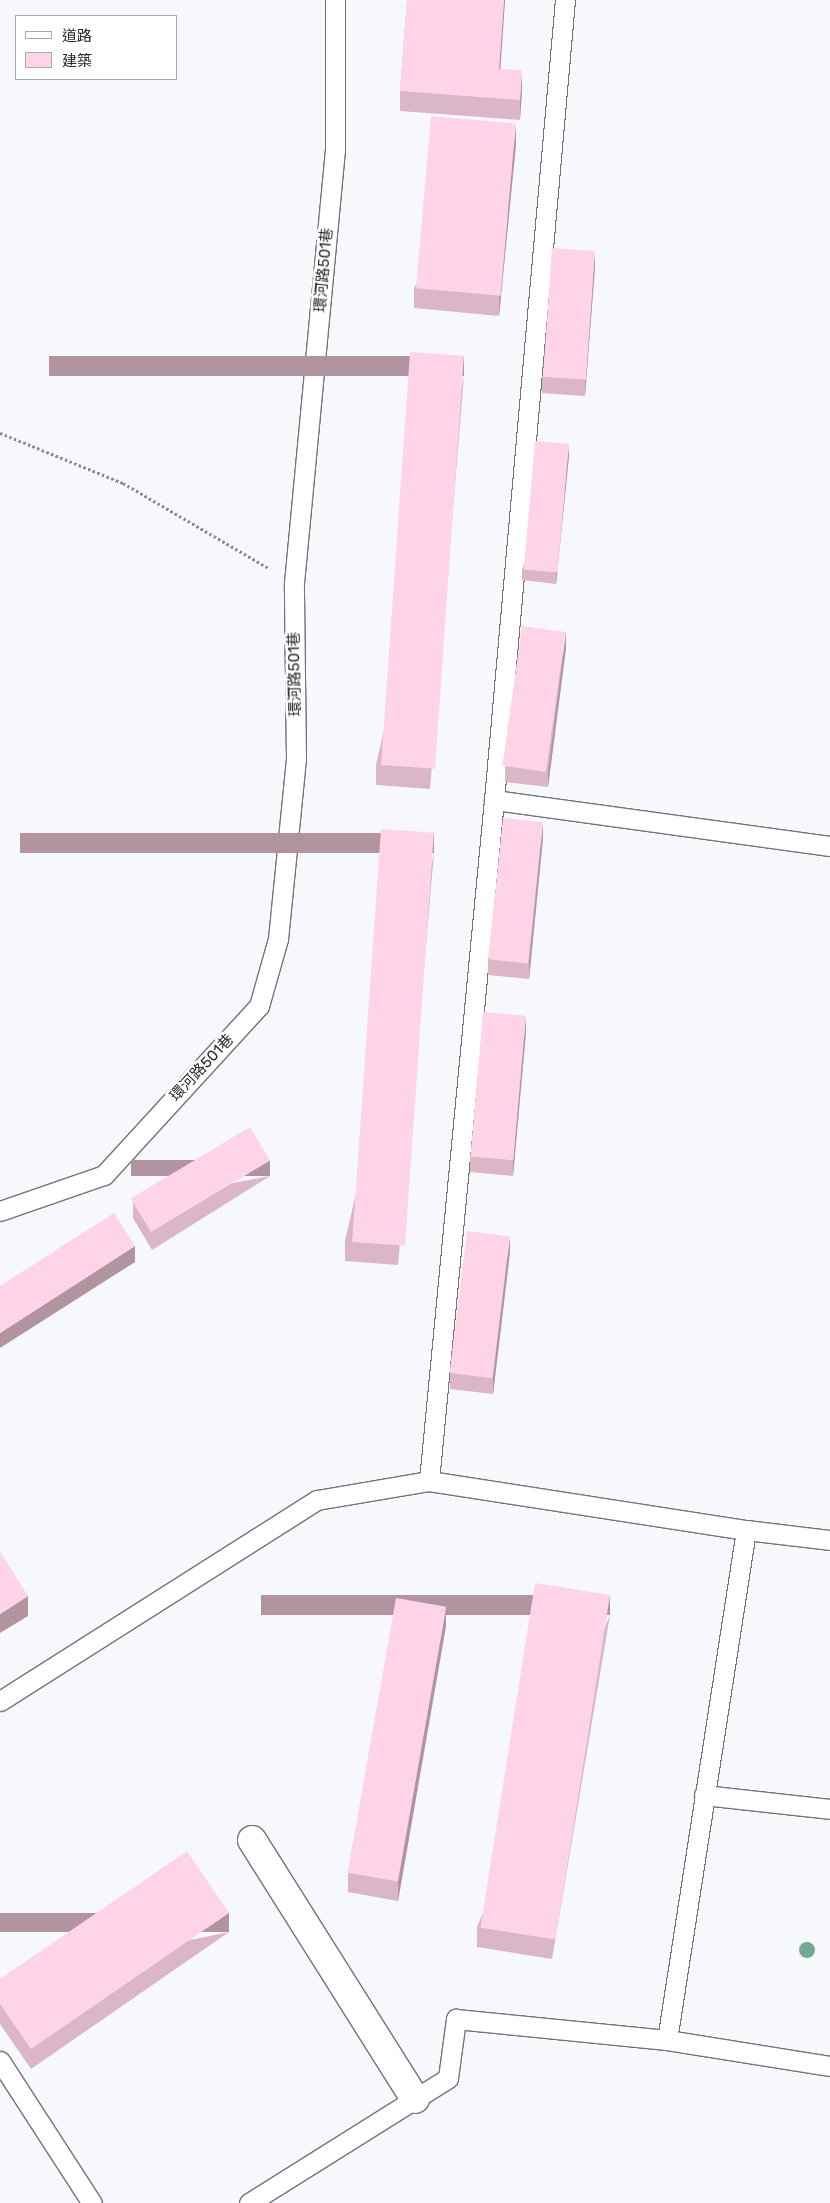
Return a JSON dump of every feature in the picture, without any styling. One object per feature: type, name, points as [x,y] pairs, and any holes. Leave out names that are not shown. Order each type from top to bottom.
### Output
[{"type":"street","points":[[252,1840],[415,2098]]},
{"type":"lane","name":"環河路501巷","points":[[0,1211],[104,1175],[259,1006],[278,939],[296,758],[294,583],[335,149],[335,0]]},
{"type":"lane","points":[[429,1481],[494,800],[565,0]]},
{"type":"lane","points":[[494,800],[830,846]]},
{"type":"lane","points":[[0,1701],[317,1500],[429,1481],[746,1530],[830,1540]]},
{"type":"lane","points":[[667,2040],[746,1530]]},
{"type":"lane","points":[[704,1795],[830,1809]]},
{"type":"lane","points":[[249,2203],[448,2078],[456,2019],[667,2040],[830,2066]]},
{"type":"lane","points":[[0,2060],[92,2203]]},
{"type":"path","points":[[0,433],[123,483],[294,583]]},
{"type":"building","points":[[407,0],[504,0],[499,69],[522,70],[520,100],[400,91]]},
{"type":"building","points":[[431,116],[516,123],[501,296],[416,288]]},
{"type":"building","points":[[552,248],[595,251],[586,380],[543,377]]},
{"type":"building","points":[[410,352],[464,356],[435,769],[381,765]]},
{"type":"building","points":[[535,441],[569,444],[558,572],[524,570]]},
{"type":"building","points":[[522,626],[566,632],[546,772],[502,766]]},
{"type":"building","points":[[503,818],[543,822],[528,963],[488,959]]},
{"type":"building","points":[[381,829],[434,833],[405,1246],[352,1242]]},
{"type":"building","points":[[483,1012],[526,1016],[513,1160],[470,1156]]},
{"type":"building","points":[[250,1127],[270,1160],[151,1232],[131,1199]]},
{"type":"building","points":[[114,1213],[135,1246],[0,1333],[0,1286]]},
{"type":"building","points":[[467,1231],[510,1236],[492,1378],[450,1373]]},
{"type":"building","points":[[0,1551],[28,1596],[0,1614]]},
{"type":"building","points":[[535,1583],[610,1595],[555,1940],[480,1928]]},
{"type":"building","points":[[396,1598],[446,1607],[398,1882],[348,1873]]},
{"type":"building","points":[[187,1851],[229,1913],[31,2049],[0,2004],[0,1979]]}]
